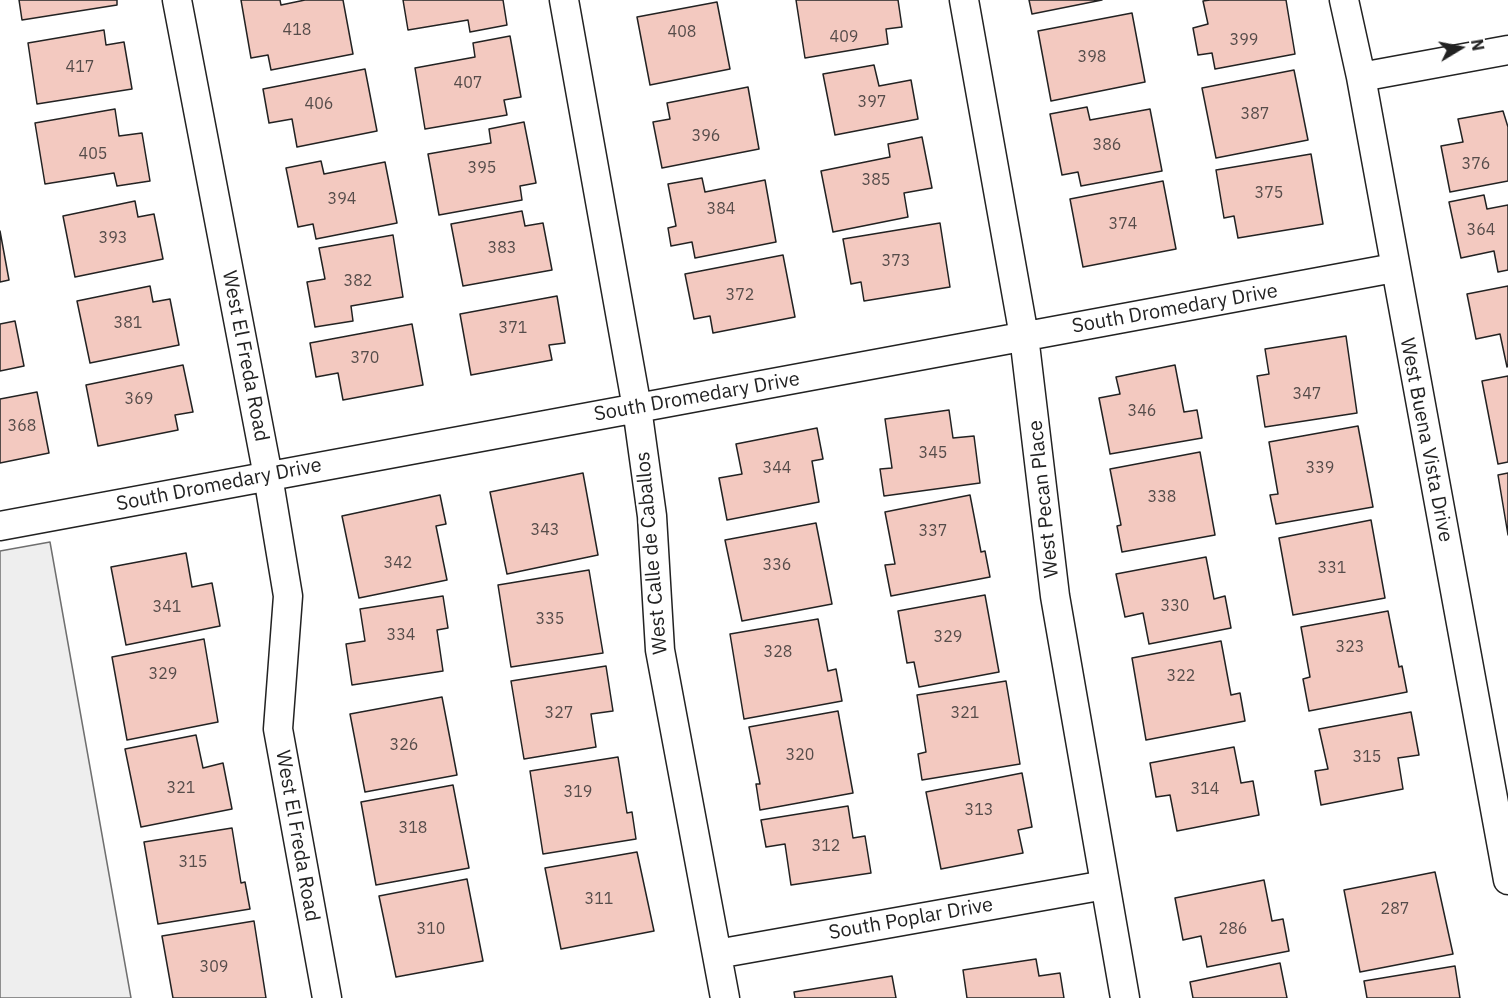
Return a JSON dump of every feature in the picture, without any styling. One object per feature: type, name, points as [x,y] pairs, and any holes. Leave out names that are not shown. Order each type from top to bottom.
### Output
[{"type":"street","name":"West El Freda Road","points":[[177,0],[268,476],[288,596],[278,729],[327,998]]},
{"type":"street","name":"West Calle de Caballos","points":[[564,0],[637,408],[652,516],[660,650],[725,998]]},
{"type":"street","name":"West Pecan Place","points":[[964,0],[1024,336],[1054,596],[1125,998]]},
{"type":"street","name":"West Buena Vista Drive","points":[[1344,0],[1361,77],[1394,268],[1508,880]]},
{"type":"street","points":[[1361,77],[1508,50]]},
{"type":"street","name":"South Dromedary Drive","points":[[0,526],[1394,268]]},
{"type":"street","name":"South Poplar Drive","points":[[717,954],[1105,885]]},
{"type":"shaded area","points":[[50,542],[131,998],[0,998],[0,551]]},
{"type":"building","points":[[19,0],[117,0],[117,5],[22,20]]},
{"type":"building","points":[[241,0],[280,0],[281,5],[305,0],[343,0],[353,54],[271,70],[268,55],[251,58]]},
{"type":"building","points":[[403,0],[503,0],[507,25],[470,32],[468,20],[408,30]]},
{"type":"building","points":[[796,0],[898,0],[902,27],[886,29],[888,44],[805,58]]},
{"type":"building","points":[[1029,0],[1102,0],[1032,14]]},
{"type":"building","points":[[1286,0],[1295,54],[1215,69],[1212,53],[1198,55],[1193,28],[1208,24],[1203,1]]},
{"type":"building","points":[[717,2],[730,69],[650,85],[637,17]]},
{"type":"building","points":[[1132,13],[1145,82],[1051,101],[1038,31]]},
{"type":"building","points":[[104,30],[106,45],[124,42],[132,89],[37,104],[28,43]]},
{"type":"building","points":[[510,36],[521,97],[504,100],[507,115],[425,129],[415,68],[475,57],[473,43]]},
{"type":"building","points":[[874,65],[879,86],[911,80],[918,119],[835,135],[823,74]]},
{"type":"building","points":[[365,69],[377,131],[297,147],[292,119],[269,123],[263,89]]},
{"type":"building","points":[[1294,70],[1308,140],[1216,158],[1202,88]]},
{"type":"building","points":[[748,87],[759,149],[662,168],[653,122],[670,119],[667,103]]},
{"type":"building","points":[[1087,107],[1090,120],[1150,109],[1162,171],[1081,186],[1078,172],[1062,175],[1050,114]]},
{"type":"building","points":[[115,109],[119,136],[142,133],[150,181],[117,186],[114,173],[45,184],[35,123]]},
{"type":"building","points":[[1503,111],[1508,127],[1508,181],[1450,192],[1441,146],[1463,142],[1458,119]]},
{"type":"building","points":[[524,122],[536,183],[520,186],[522,200],[439,215],[428,154],[491,143],[489,129]]},
{"type":"building","points":[[922,137],[932,188],[904,193],[908,217],[833,232],[821,171],[890,157],[888,144]]},
{"type":"building","points":[[1311,154],[1323,224],[1238,238],[1234,216],[1224,218],[1216,170]]},
{"type":"building","points":[[321,161],[324,174],[385,162],[397,223],[316,239],[313,224],[298,227],[286,168]]},
{"type":"building","points":[[702,178],[705,192],[765,180],[776,242],[695,258],[692,242],[671,246],[668,228],[676,226],[668,184]]},
{"type":"building","points":[[1163,181],[1176,249],[1083,267],[1070,199]]},
{"type":"building","points":[[1484,195],[1487,209],[1508,205],[1508,270],[1498,272],[1494,251],[1461,258],[1449,202]]},
{"type":"building","points":[[135,201],[138,217],[154,214],[163,259],[75,277],[63,216]]},
{"type":"building","points":[[522,211],[525,226],[543,223],[552,270],[463,286],[451,224]]},
{"type":"building","points":[[940,223],[950,287],[864,301],[861,282],[851,284],[843,239]]},
{"type":"building","points":[[0,231],[9,280],[0,282]]},
{"type":"building","points":[[393,235],[403,297],[351,306],[353,321],[315,327],[307,282],[325,279],[319,248]]},
{"type":"building","points":[[783,255],[795,317],[713,333],[710,316],[694,319],[685,274]]},
{"type":"building","points":[[150,286],[153,302],[170,299],[179,345],[90,363],[77,301]]},
{"type":"building","points":[[1508,286],[1507,367],[1500,334],[1476,339],[1467,294]]},
{"type":"building","points":[[557,296],[565,343],[549,345],[552,360],[471,375],[460,314]]},
{"type":"building","points":[[15,321],[24,366],[0,371],[0,324]]},
{"type":"building","points":[[412,324],[423,385],[343,400],[338,373],[316,377],[310,343]]},
{"type":"building","points":[[1346,336],[1357,413],[1265,427],[1257,376],[1269,374],[1265,349]]},
{"type":"building","points":[[183,365],[193,412],[175,415],[178,430],[98,446],[86,385]]},
{"type":"building","points":[[1175,365],[1184,412],[1197,410],[1202,438],[1110,454],[1099,398],[1120,394],[1116,377]]},
{"type":"building","points":[[1508,376],[1508,462],[1498,464],[1482,381]]},
{"type":"building","points":[[37,392],[49,453],[0,463],[0,399]]},
{"type":"building","points":[[949,410],[953,438],[974,436],[980,483],[884,496],[880,469],[892,468],[885,419]]},
{"type":"building","points":[[1358,426],[1373,507],[1276,524],[1270,495],[1278,494],[1269,442]]},
{"type":"building","points":[[817,428],[823,459],[812,461],[819,502],[727,520],[719,478],[742,474],[736,444]]},
{"type":"building","points":[[1200,452],[1215,535],[1122,552],[1117,526],[1121,525],[1110,469]]},
{"type":"building","points":[[583,473],[598,555],[507,574],[490,492]]},
{"type":"building","points":[[1508,473],[1508,535],[1498,475]]},
{"type":"building","points":[[440,495],[446,524],[436,526],[447,580],[359,598],[342,516]]},
{"type":"building","points":[[970,495],[981,552],[985,551],[990,577],[891,596],[885,565],[895,564],[885,512]]},
{"type":"building","points":[[1371,520],[1385,598],[1293,615],[1279,538]]},
{"type":"building","points":[[816,523],[832,604],[742,621],[725,540]]},
{"type":"building","points":[[186,553],[192,587],[212,583],[220,626],[126,645],[111,567]]},
{"type":"building","points":[[1206,557],[1214,599],[1225,596],[1231,628],[1149,644],[1143,613],[1125,617],[1116,574]]},
{"type":"building","points":[[589,570],[603,653],[511,667],[498,585]]},
{"type":"building","points":[[985,595],[999,672],[919,687],[914,662],[907,663],[898,611]]},
{"type":"building","points":[[443,596],[448,628],[437,630],[443,671],[352,685],[346,644],[365,641],[360,609]]},
{"type":"building","points":[[1388,611],[1399,667],[1402,666],[1407,692],[1309,711],[1303,679],[1310,677],[1301,627]]},
{"type":"building","points":[[818,619],[828,671],[836,669],[842,701],[744,719],[730,634]]},
{"type":"building","points":[[204,639],[218,722],[127,740],[112,657]]},
{"type":"building","points":[[1221,641],[1231,695],[1240,693],[1245,721],[1146,740],[1132,658]]},
{"type":"building","points":[[606,666],[613,711],[591,714],[596,747],[524,759],[511,681]]},
{"type":"building","points":[[1006,681],[1020,764],[922,780],[918,754],[926,752],[917,695]]},
{"type":"building","points":[[442,697],[457,775],[365,792],[350,714]]},
{"type":"building","points":[[838,711],[853,793],[760,810],[756,784],[760,784],[749,727]]},
{"type":"building","points":[[1411,712],[1419,755],[1398,758],[1403,789],[1321,805],[1315,771],[1328,769],[1319,729]]},
{"type":"building","points":[[196,735],[203,768],[223,763],[232,809],[141,827],[125,749]]},
{"type":"building","points":[[1234,747],[1241,783],[1253,781],[1259,815],[1177,831],[1170,795],[1156,797],[1150,763]]},
{"type":"building","points":[[618,757],[627,813],[632,812],[636,839],[543,854],[530,771]]},
{"type":"building","points":[[1022,773],[1032,827],[1018,830],[1023,853],[941,869],[926,792]]},
{"type":"building","points":[[453,785],[469,868],[376,885],[361,802]]},
{"type":"building","points":[[848,806],[853,838],[865,836],[871,873],[791,885],[785,844],[766,847],[761,820]]},
{"type":"building","points":[[232,828],[241,883],[245,882],[250,909],[158,924],[144,842]]},
{"type":"building","points":[[637,852],[654,931],[561,949],[545,868]]},
{"type":"building","points":[[1435,872],[1453,954],[1360,972],[1344,890]]},
{"type":"building","points":[[467,879],[483,961],[396,977],[379,896]]},
{"type":"building","points":[[1264,880],[1272,921],[1283,919],[1289,951],[1207,967],[1201,936],[1183,940],[1175,898]]},
{"type":"building","points":[[254,921],[266,998],[173,998],[162,936]]},
{"type":"building","points":[[1036,959],[1039,976],[1060,973],[1064,998],[967,998],[963,970]]},
{"type":"building","points":[[1280,963],[1287,998],[1193,998],[1190,982]]},
{"type":"building","points":[[1455,966],[1460,998],[1367,998],[1364,981]]},
{"type":"building","points":[[892,976],[896,998],[795,998],[794,992]]}]
